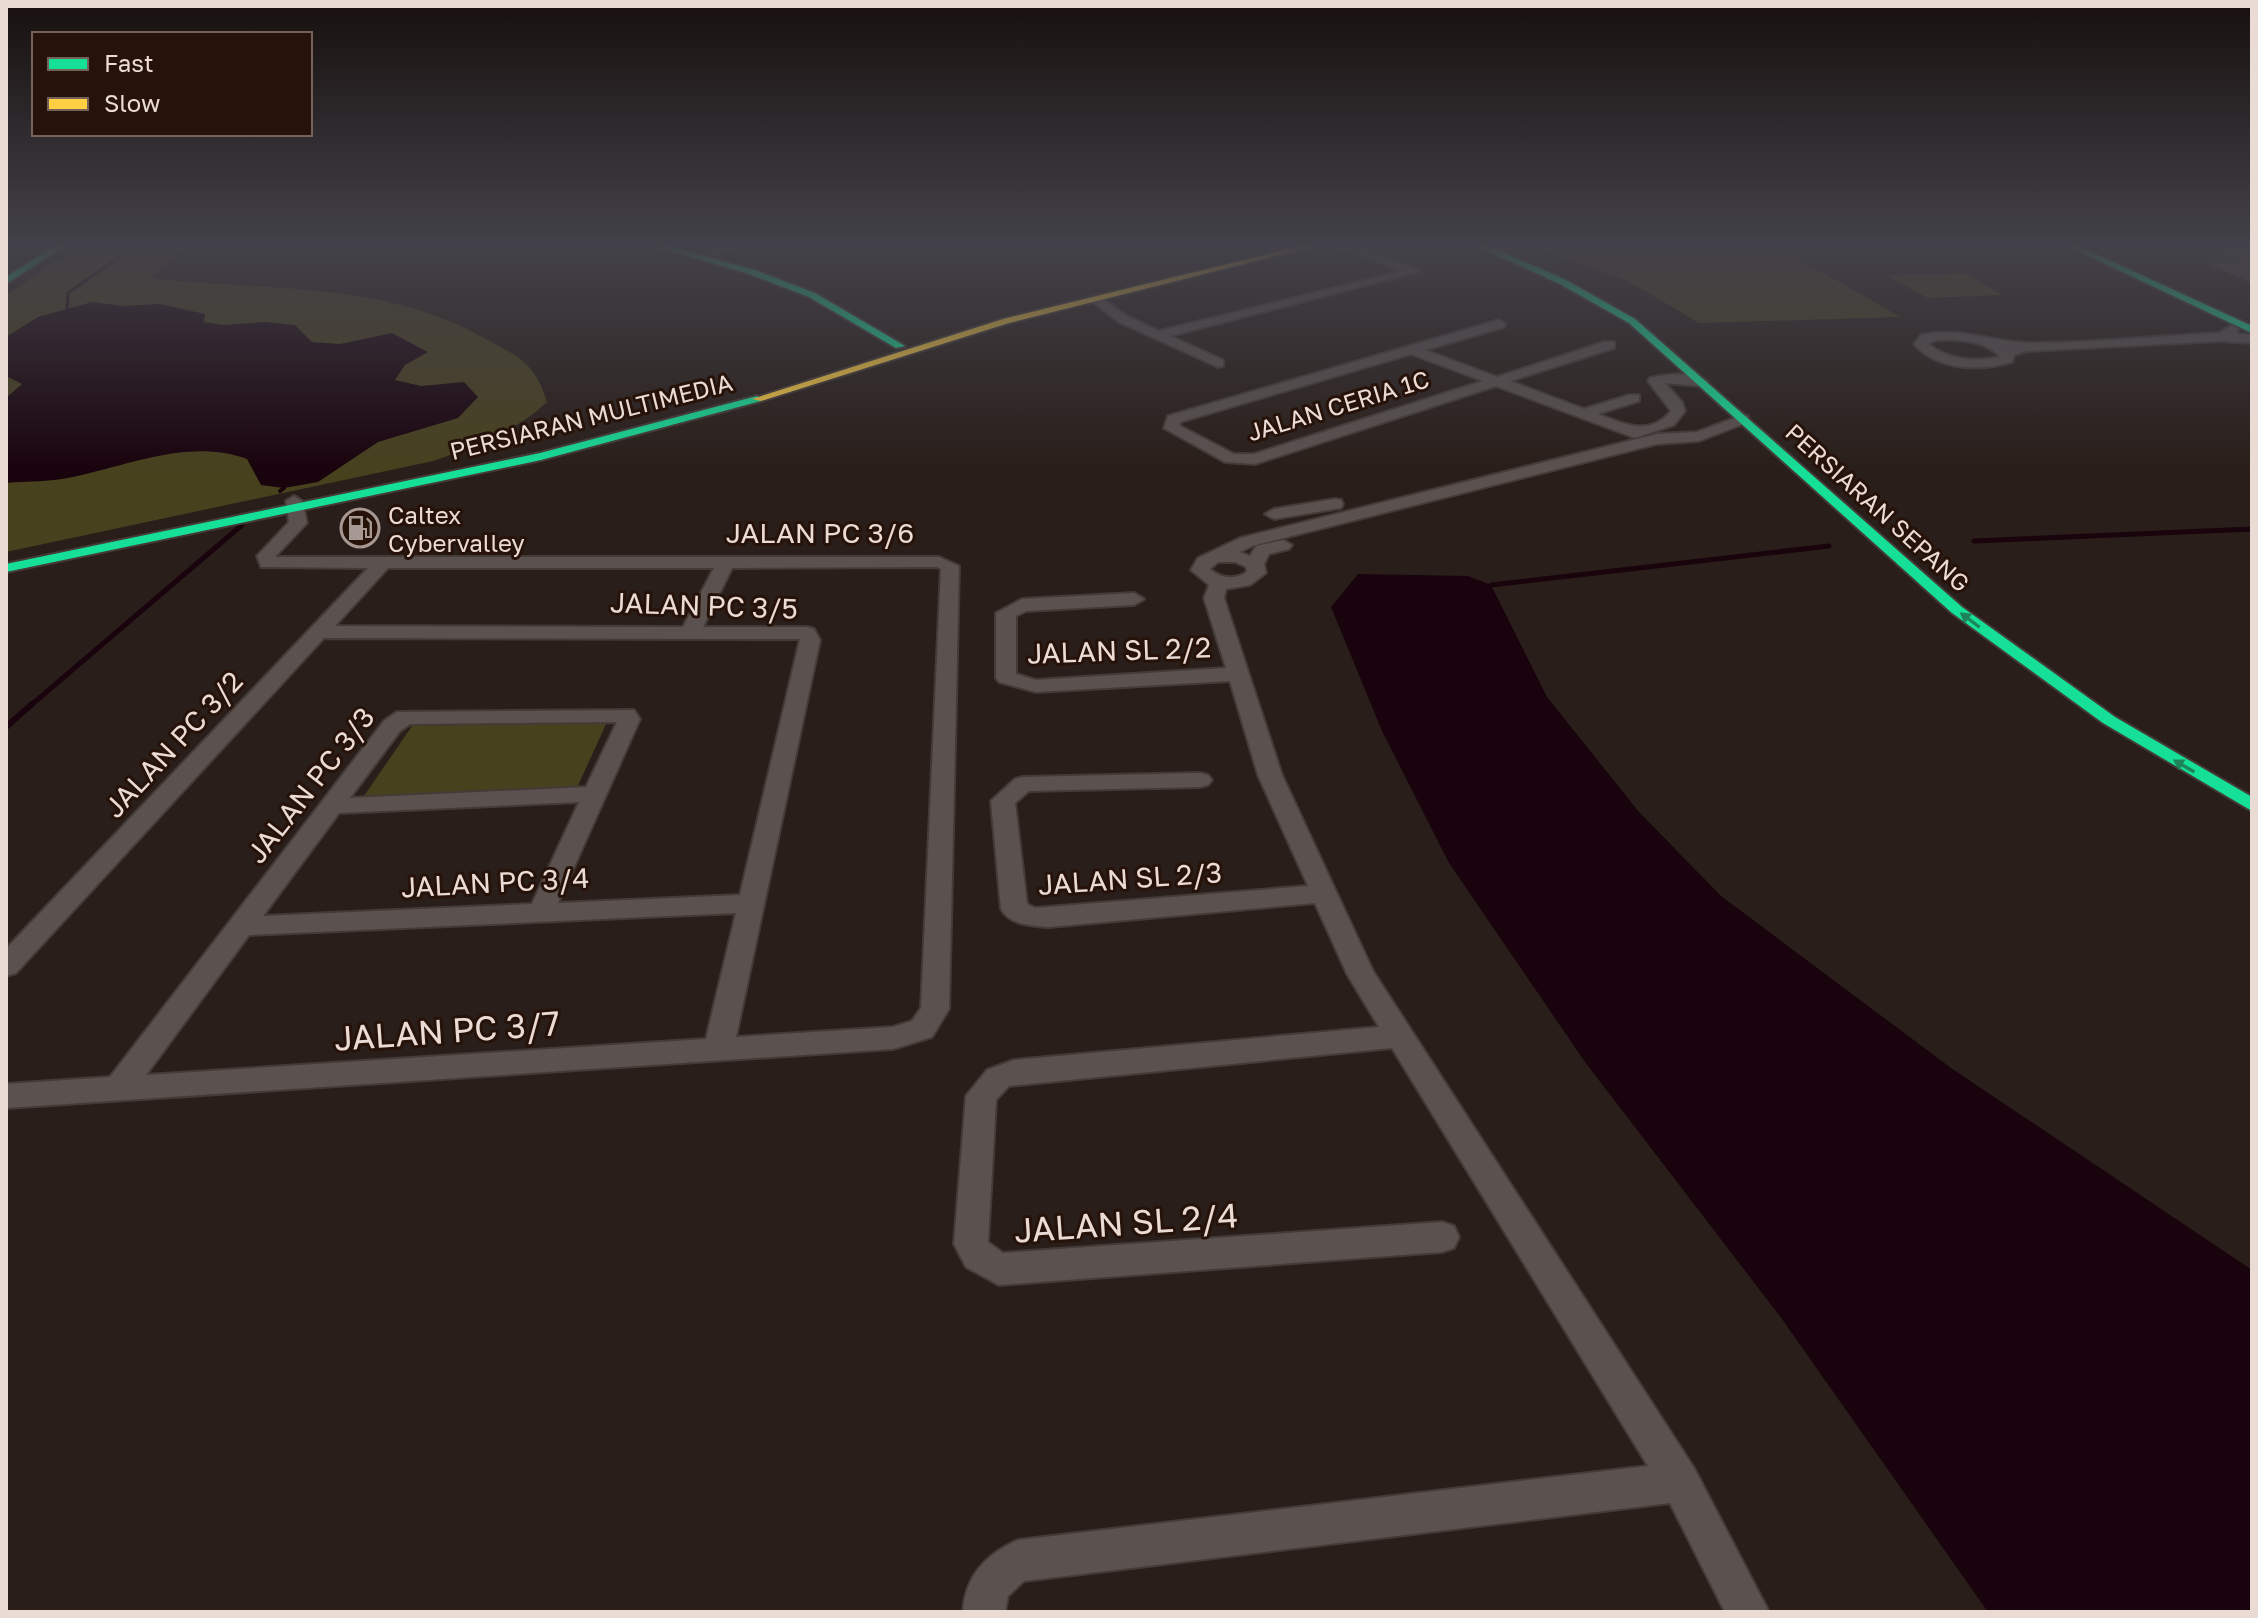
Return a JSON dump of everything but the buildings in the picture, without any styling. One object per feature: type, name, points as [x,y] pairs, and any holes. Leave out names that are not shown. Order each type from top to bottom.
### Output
[{"type":"main road","points":[[852,320],[881,337],[906,340],[986,320]]},
{"type":"main road","points":[[872,320],[906,340]]},
{"type":"main road","name":"PERSIARAN MULTIMEDIA","points":[[6,568],[296,511],[541,456],[719,409],[1014,320]]},
{"type":"main road","name":"PERSIARAN SEPANG","points":[[1627,320],[1649,335],[1743,419],[1802,447]]},
{"type":"main road","name":"PERSIARAN SEPANG","points":[[1649,320],[1854,505],[1838,506],[1957,610],[2036,670],[2121,727],[2252,805]]},
{"type":"main road","points":[[2226,320],[2252,330]]},
{"type":"main road","points":[[864,358],[881,337]]},
{"type":"main road","name":"PERSIARAN MULTIMEDIA","points":[[6,561],[296,511],[742,397],[864,358],[906,340]]},
{"type":"street","points":[[1124,320],[1218,363]]},
{"type":"street","points":[[1157,335],[1219,320]]},
{"type":"street","points":[[2220,320],[2232,328],[2232,332],[2221,337]]},
{"type":"street","points":[[1413,350],[1499,324]]},
{"type":"street","points":[[2007,353],[2007,359],[2002,361],[1971,363],[1937,355],[1921,344],[1926,338],[1942,336],[1994,345],[2032,347],[2221,337],[2252,339]]},
{"type":"street","name":"JALAN CERIA 1C","points":[[1413,350],[1173,419],[1172,428],[1231,459],[1255,459],[1609,345]]},
{"type":"street","points":[[1994,345],[2007,353],[2032,347]]},
{"type":"street","points":[[1413,350],[1626,433]]},
{"type":"street","points":[[1626,433],[1653,417],[1662,404],[1643,379],[1687,368]]},
{"type":"street","points":[[1274,514],[1313,510],[1669,422],[1678,411],[1677,405],[1655,381],[1672,378],[1701,382]]},
{"type":"street","points":[[1582,414],[1634,398]]},
{"type":"street","points":[[1217,570],[1250,579],[1257,573],[1255,564],[1262,550],[1630,456],[1668,453],[1699,436],[1743,419]]},
{"type":"street","points":[[1748,1612],[1680,1482],[1361,974],[1270,775],[1214,598],[1217,570],[1246,542],[1657,439],[1737,433],[1765,427]]},
{"type":"street","name":"JALAN PC 3/6","points":[[296,511],[266,556],[267,563],[939,562],[950,566],[935,1009],[922,1029],[893,1038]]},
{"type":"street","points":[[1217,570],[1238,557],[1255,564]]},
{"type":"street","name":"JALAN PC 3/2","points":[[6,966],[384,562]]},
{"type":"street","points":[[690,632],[726,562]]},
{"type":"street","name":"JALAN SL 2/2","points":[[1134,599],[1022,605],[1006,613],[1006,678],[1036,686],[1238,674]]},
{"type":"street","name":"JALAN PC 3/5","points":[[318,632],[807,633],[810,640],[718,1050]]},
{"type":"street","name":"JALAN PC 3/3","points":[[118,1089],[392,726],[405,717],[626,715],[629,719],[541,912]]},
{"type":"street","name":"JALAN SL 2/3","points":[[1200,780],[1023,784],[1003,801],[1014,909],[1031,917],[1049,918],[1324,893]]},
{"type":"street","points":[[332,806],[595,794]]},
{"type":"street","name":"JALAN PC 3/4","points":[[241,926],[751,903]]},
{"type":"street","name":"JALAN SL 2/4","points":[[1400,1036],[1014,1072],[998,1078],[981,1096],[971,1244],[978,1256],[999,1269],[1442,1237]]},
{"type":"street","name":"JALAN PC 3/7","points":[[6,1096],[893,1038]]},
{"type":"street","points":[[984,1612],[984,1598],[997,1573],[1018,1561],[1680,1482]]},
{"type":"shaded area","points":[[6,320],[445,320],[517,357],[537,378],[547,402],[508,430],[433,461],[6,552]]},
{"type":"shaded area","points":[[34,320],[204,320],[204,322],[223,325],[265,322],[295,325],[312,342],[340,344],[392,333],[428,352],[405,365],[395,380],[421,386],[464,382],[478,397],[458,418],[378,442],[318,482],[284,488],[261,485],[247,459],[204,451],[160,456],[65,479],[6,483],[6,398],[22,384],[6,376],[6,337]]},
{"type":"shaded area","points":[[1693,320],[1816,320],[1699,323]]},
{"type":"shaded area","points":[[1358,574],[1468,576],[1491,585],[1547,697],[1639,812],[1721,896],[1951,1068],[2252,1270],[2252,1612],[1988,1612],[1782,1319],[1585,1062],[1449,863],[1382,731],[1331,607]]},
{"type":"shaded area","points":[[607,722],[576,790],[364,796],[412,726]]},
{"type":"waterway","points":[[280,491],[284,488]]},
{"type":"waterway","points":[[30,706],[242,525]]},
{"type":"waterway","points":[[1974,541],[2252,529]]},
{"type":"waterway","points":[[1491,585],[1829,546]]},
{"type":"waterway","points":[[6,727],[32,704]]},
{"type":"traffic: fast","points":[[854,320],[900,346]]},
{"type":"traffic: fast","points":[[1629,320],[1957,610],[2109,720],[2252,805]]},
{"type":"traffic: fast","points":[[2229,320],[2252,330]]},
{"type":"traffic: fast","points":[[6,568],[541,456],[757,399]]},
{"type":"traffic: slow","points":[[757,399],[1012,320]]},
{"type":"place","name":"Caltex Cybervalley","points":[[360,528]]}]
